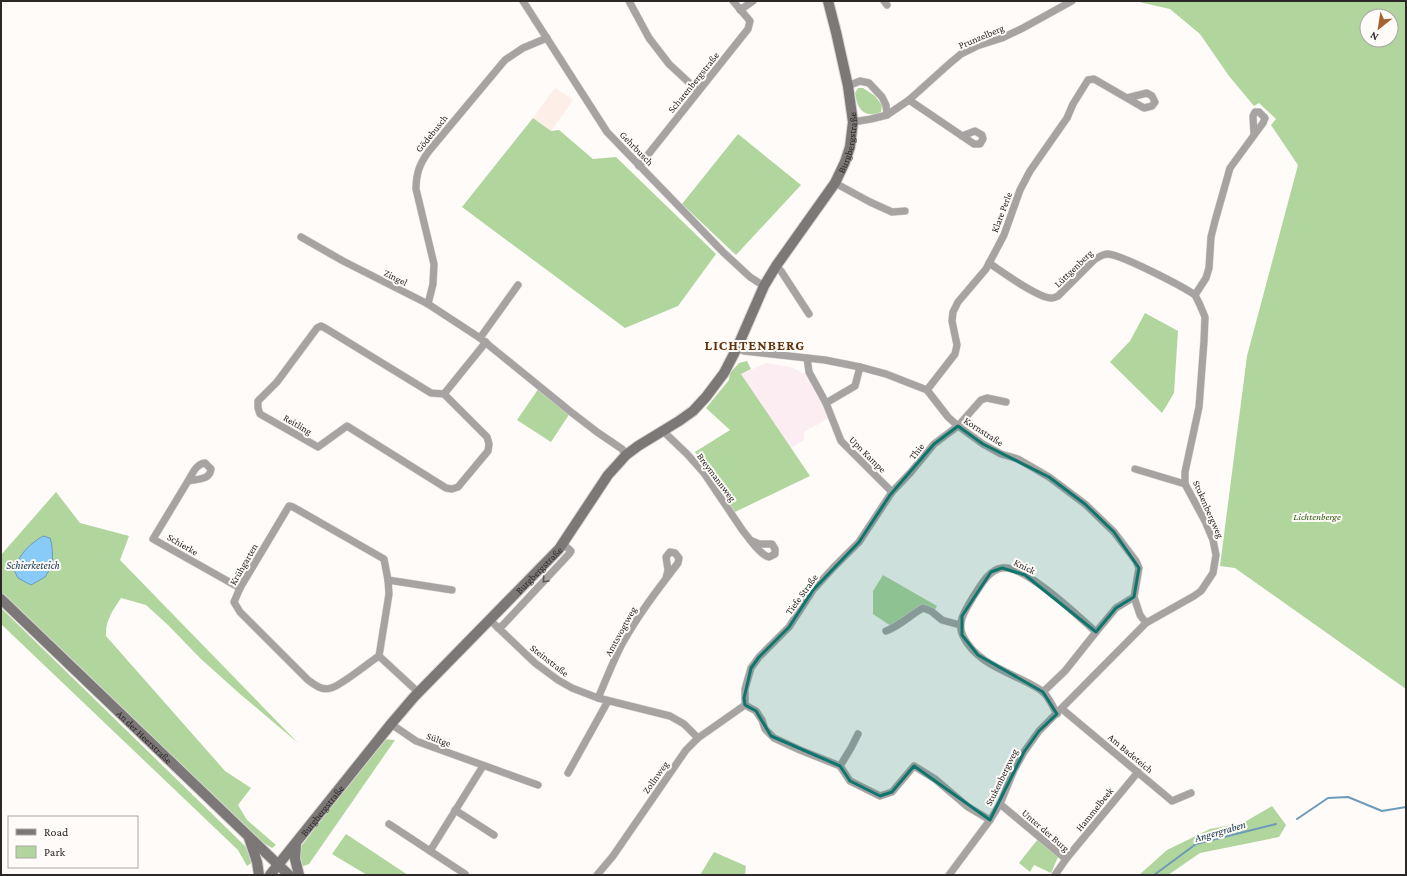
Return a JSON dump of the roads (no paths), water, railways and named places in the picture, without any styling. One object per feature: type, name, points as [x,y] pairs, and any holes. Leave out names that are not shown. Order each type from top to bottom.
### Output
[{"type":"street","name":"Gehrbusch","points":[[523,1],[607,132],[723,252],[750,277],[764,286]]},
{"type":"street","points":[[628,1],[649,38],[669,64],[698,91]]},
{"type":"street","points":[[733,1],[740,10],[753,1]]},
{"type":"street","name":"Burgbergstraße","points":[[270,875],[391,724],[563,544],[608,475],[626,454],[663,432],[699,405],[724,373],[737,348],[764,286],[776,266],[835,182],[845,162],[850,147],[853,122],[848,86],[828,1]]},
{"type":"street","name":"Prunzelberg","points":[[853,122],[871,120],[887,115],[909,100],[960,54],[1024,28],[1072,1]]},
{"type":"street","name":"Scharenbergstraße","points":[[640,166],[748,29],[750,21],[740,10]]},
{"type":"street","name":"Gödebusch","points":[[428,304],[433,284],[434,264],[416,189],[416,177],[420,164],[429,151],[505,60],[523,48],[547,38]]},
{"type":"street","name":"Klare Perle","points":[[927,390],[956,354],[957,345],[952,322],[953,312],[958,302],[986,269],[1004,235],[1020,190],[1030,171],[1067,118],[1073,104],[1088,80],[1094,79],[1128,98]]},
{"type":"street","points":[[848,86],[860,81],[869,83],[882,97],[886,105],[887,115]]},
{"type":"street","points":[[909,100],[962,136]]},
{"type":"street","points":[[1194,295],[1206,278],[1209,268],[1211,237],[1230,168],[1254,135]]},
{"type":"street","points":[[835,182],[870,202],[892,212],[905,211]]},
{"type":"street","name":"Zingel","points":[[301,237],[428,304],[483,340],[571,412],[622,449],[626,454]]},
{"type":"street","name":"Lüttgenberg","points":[[989,263],[1021,285],[1039,294],[1053,298],[1058,296],[1094,260],[1101,255],[1109,254],[1122,258],[1174,283],[1194,295]]},
{"type":"street","points":[[776,266],[782,271],[809,314]]},
{"type":"street","points":[[444,394],[483,340],[518,285]]},
{"type":"street","name":"Stukenbergweg","points":[[949,875],[990,820],[1000,804],[1014,770],[1038,731],[1101,666],[1146,623],[1201,591],[1213,573],[1216,555],[1213,540],[1205,520],[1185,484],[1185,472],[1199,407],[1205,317],[1194,295]]},
{"type":"street","name":"Reitling","points":[[321,326],[431,393],[444,394],[487,437],[489,444],[488,451],[458,487],[452,489],[446,488],[347,426],[318,447],[260,414],[258,408],[258,401],[277,382],[317,328],[321,326]]},
{"type":"street","points":[[737,348],[749,352],[807,358],[860,367],[886,374],[927,390]]},
{"type":"street","name":"Upn Kampe","points":[[807,358],[809,372],[826,404],[841,441],[892,492]]},
{"type":"street","points":[[826,404],[855,386],[860,367]]},
{"type":"street","name":"Kornstraße","points":[[927,390],[948,417],[958,426],[1001,454],[1018,459],[1049,477],[1085,504],[1114,532],[1136,561],[1139,568],[1134,597],[1140,615],[1146,623]]},
{"type":"street","name":"Thie","points":[[892,492],[934,444],[958,426],[984,398],[991,398],[1006,402]]},
{"type":"street","name":"Breymannweg","points":[[663,432],[691,458],[704,473],[750,540]]},
{"type":"street","points":[[1135,469],[1185,484]]},
{"type":"street","name":"Schierke","points":[[188,481],[153,539],[240,588]]},
{"type":"street","name":"Tiefe Straße","points":[[745,706],[745,689],[751,668],[759,657],[789,627],[813,590],[834,566],[859,542],[892,492]]},
{"type":"street","name":"Krühgarten","points":[[289,506],[384,559],[388,580],[389,594],[379,656],[331,688],[316,686],[308,680],[240,612],[234,602],[240,588],[289,506]]},
{"type":"street","points":[[498,628],[503,625],[570,553],[571,551],[563,544]]},
{"type":"street","name":"Knick","points":[[960,625],[962,616],[991,572],[1002,568],[1014,569],[1056,597],[1096,632]]},
{"type":"street","name":"Amtsvogtweg","points":[[598,698],[621,646],[631,628],[666,578]]},
{"type":"street","points":[[388,580],[452,590]]},
{"type":"street","points":[[1043,692],[1065,671],[1116,608],[1134,597]]},
{"type":"street","name":"An der Heerstraße","points":[[1,599],[289,875]]},
{"type":"street","points":[[886,631],[923,608],[931,611],[942,620],[960,625],[962,635],[967,644],[978,655],[989,664],[1043,692],[1059,711]]},
{"type":"street","name":"Steinstraße","points":[[490,620],[535,663],[558,680],[572,688],[608,701],[677,719],[698,738]]},
{"type":"street","points":[[379,656],[419,693]]},
{"type":"street","points":[[568,773],[608,701]]},
{"type":"street","points":[[745,706],[753,708],[758,713],[768,732],[774,738],[840,766],[850,781],[880,796],[892,792],[914,766],[968,807],[990,820]]},
{"type":"street","name":"Zollnweg","points":[[597,875],[613,856],[686,750],[698,738],[745,706]]},
{"type":"street","name":"Am Badeteich","points":[[1059,711],[1138,772],[1172,801],[1191,793]]},
{"type":"street","name":"Sültge","points":[[391,724],[416,741],[538,785]]},
{"type":"street","points":[[840,766],[858,734]]},
{"type":"street","points":[[430,851],[483,766]]},
{"type":"street","name":"Hammelbeek","points":[[1066,859],[1138,772]]},
{"type":"street","name":"Unter der Burg","points":[[1000,804],[1066,859],[1056,875]]},
{"type":"street","points":[[456,810],[494,835]]},
{"type":"street","points":[[389,824],[465,874]]},
{"type":"street","points":[[248,836],[257,862],[258,875]]},
{"type":"street","points":[[296,844],[295,859],[299,875]]},
{"type":"water","name":"Schierketeich","points":[[43,536],[50,538],[53,564],[45,577],[31,585],[18,578],[14,570],[25,550]]},
{"type":"waterway","name":"Angergraben","points":[[1297,819],[1328,798],[1348,797],[1382,811],[1406,807]]},
{"type":"waterway","name":"Angergraben","points":[[1154,875],[1196,844],[1276,824]]},
{"type":"district","name":"LICHTENBERG","points":[[755,345]]},
{"type":"park label","name":"Lichtenberge","points":[[1317,516]]}]
